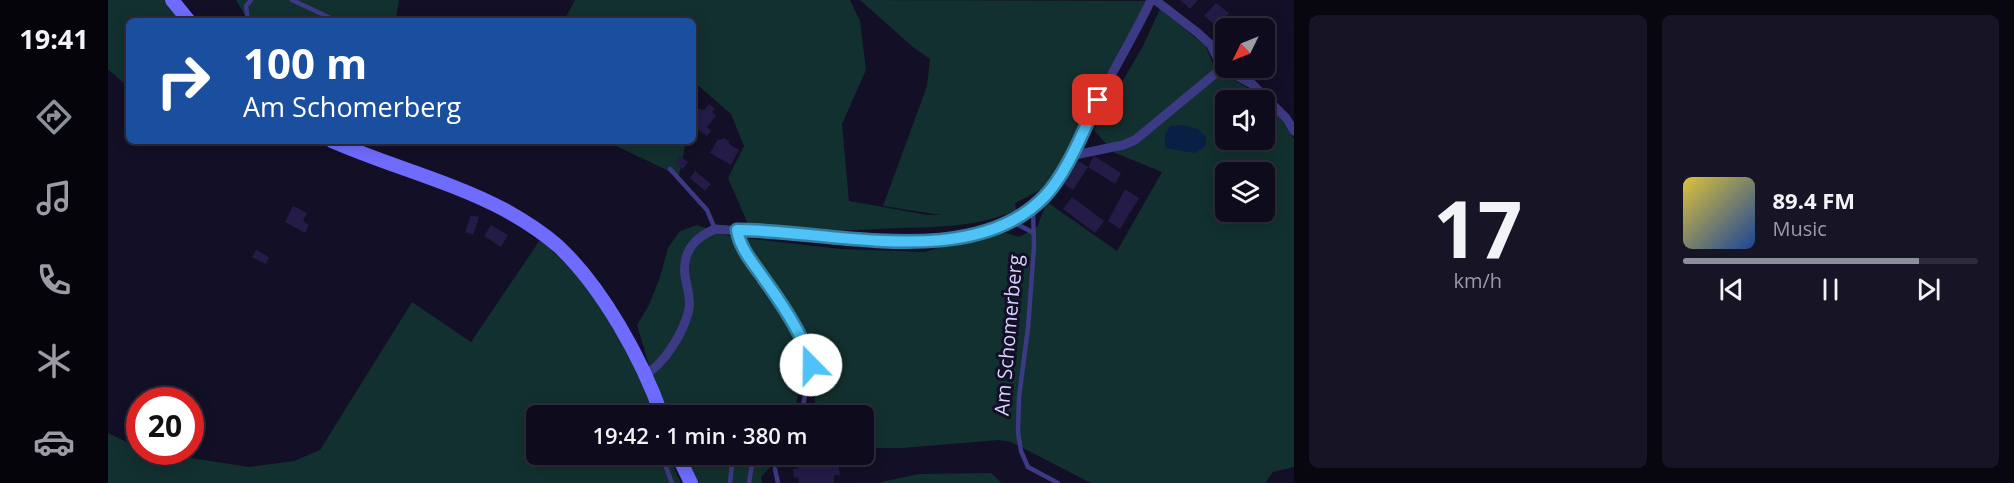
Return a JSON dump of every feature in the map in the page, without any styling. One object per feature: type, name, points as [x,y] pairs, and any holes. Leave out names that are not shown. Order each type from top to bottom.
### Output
[{"type":"main road","points":[[172,0],[187,18]]},
{"type":"main road","points":[[340,144],[415,171],[505,210],[548,238],[569,257],[593,288],[633,350],[656,405]]},
{"type":"main road","points":[[682,465],[691,483]]},
{"type":"street","name":"Am Schomerberg","points":[[715,229],[918,242],[962,238],[996,229],[1033,207],[1046,196],[1060,176],[1153,0],[1198,33],[1210,45],[1215,55]]},
{"type":"street","points":[[1070,156],[1123,145],[1135,140],[1215,74]]},
{"type":"street","points":[[1241,78],[1252,84],[1286,118],[1294,131]]},
{"type":"street","points":[[645,375],[654,369],[677,337],[690,308],[685,274],[686,255],[700,235],[715,229]]},
{"type":"lane","points":[[248,18],[246,6],[251,0]]},
{"type":"lane","points":[[292,0],[331,18]]},
{"type":"lane","points":[[670,169],[706,210],[715,229]]},
{"type":"lane","name":"Am Schomerberg","points":[[1033,207],[1032,280],[1019,397],[1018,432],[1021,451],[1029,467],[1058,483]]},
{"type":"lane","points":[[1011,221],[1032,232]]},
{"type":"lane","points":[[737,230],[742,246],[781,302],[809,354],[811,365],[803,405]]},
{"type":"lane","points":[[665,465],[672,483]]},
{"type":"lane","points":[[730,483],[732,465]]},
{"type":"lane","points":[[750,483],[752,465]]},
{"type":"lane","points":[[775,469],[778,483]]},
{"type":"green space","points":[[108,0],[165,0],[180,18],[126,18],[126,85],[108,69]]},
{"type":"green space","points":[[236,0],[399,0],[396,18],[246,18]]},
{"type":"green space","points":[[575,0],[850,0],[860,21],[866,70],[842,124],[849,201],[928,215],[941,215],[883,206],[927,86],[930,59],[860,0],[1146,1],[1129,42],[1048,186],[1015,203],[1016,210],[988,220],[943,226],[843,230],[751,231],[728,178],[744,146],[731,114],[696,84],[696,18],[566,18]]},
{"type":"green space","points":[[1160,9],[1206,46],[1215,65],[1215,78],[1230,78],[1250,90],[1215,90],[1215,150],[1275,150],[1275,111],[1294,139],[1294,467],[1273,472],[1265,483],[1091,483],[1011,442],[999,440],[874,448],[874,405],[814,405],[817,353],[744,238],[840,249],[924,252],[1000,231],[1019,237],[1037,227],[1047,202],[1117,251],[1162,172],[1113,152],[1094,130],[1143,46]]},
{"type":"green space","points":[[612,144],[685,144],[679,176]]},
{"type":"green space","points":[[697,225],[735,238],[755,280],[781,315],[805,360],[796,405],[661,405],[637,325],[649,305],[668,248],[680,231]]},
{"type":"green space","points":[[540,240],[581,281],[605,313],[634,364],[651,405],[526,405],[526,465],[673,465],[681,483],[108,483],[108,433],[126,442],[126,465],[204,465],[204,460],[249,467],[294,461],[320,450],[412,302],[471,342]]},
{"type":"green space","points":[[683,465],[772,465],[761,477],[762,483],[693,483]]},
{"type":"green space","points":[[991,473],[1002,483],[876,483],[919,474]]},
{"type":"water","points":[[1181,125],[1198,129],[1206,137],[1206,145],[1195,153],[1165,148],[1165,135],[1170,126]]},
{"type":"building","points":[[1180,0],[1198,0],[1190,9]]},
{"type":"building","points":[[1216,3],[1229,13],[1225,18],[1215,18],[1215,25],[1204,16]]},
{"type":"building","points":[[709,104],[715,109],[712,112],[716,116],[707,127],[711,131],[707,136],[696,128],[696,109],[704,110]]},
{"type":"building","points":[[723,138],[739,150],[731,165],[710,153],[718,139]]},
{"type":"building","points":[[680,156],[688,162],[683,169],[675,164]]},
{"type":"building","points":[[1094,156],[1121,173],[1115,184],[1088,167]]},
{"type":"building","points":[[1078,161],[1088,167],[1073,190],[1064,184]]},
{"type":"building","points":[[695,171],[711,184],[705,191],[690,178]]},
{"type":"building","points":[[1125,189],[1139,198],[1120,229],[1108,221]]},
{"type":"building","points":[[1072,197],[1104,221],[1095,233],[1063,209]]},
{"type":"building","points":[[293,206],[307,213],[303,221],[309,225],[305,233],[285,222]]},
{"type":"building","points":[[471,215],[479,217],[473,235],[465,232]]},
{"type":"building","points":[[491,225],[508,235],[501,247],[484,236]]},
{"type":"building","points":[[256,250],[269,257],[266,264],[252,257]]},
{"type":"building","points":[[798,465],[839,465],[840,475],[834,475],[834,483],[799,483],[798,477],[794,478],[793,469],[798,468]]},
{"type":"route","points":[[811,365],[809,354],[781,302],[742,246],[737,230],[918,242],[962,238],[996,229],[1023,215],[1046,196],[1060,176],[1098,100]]}]
